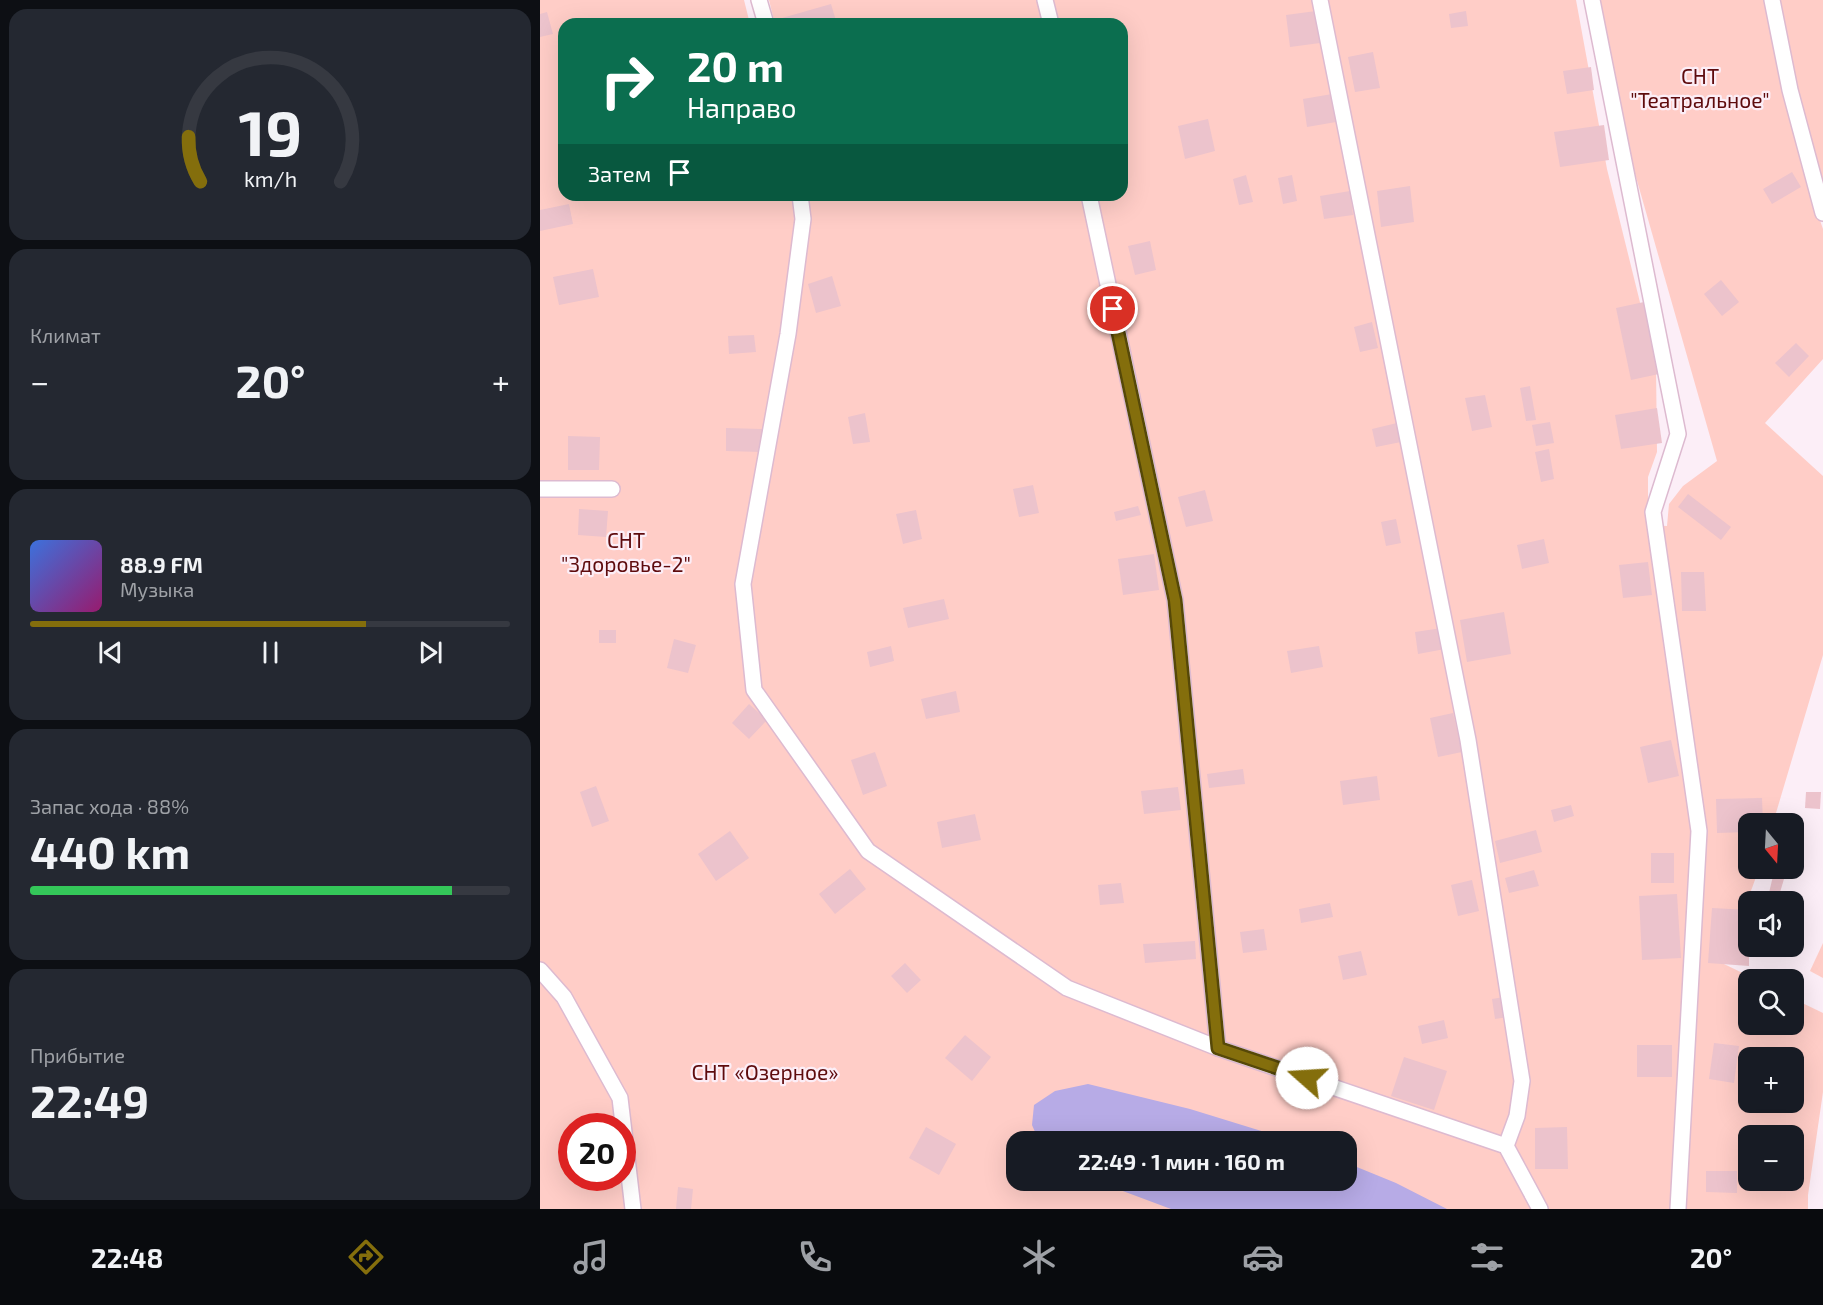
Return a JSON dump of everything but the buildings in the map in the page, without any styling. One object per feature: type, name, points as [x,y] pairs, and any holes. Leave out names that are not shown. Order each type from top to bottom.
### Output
[{"type":"lane","points":[[759,0],[764,18]]},
{"type":"lane","points":[[1046,0],[1050,18]]},
{"type":"lane","points":[[1320,0],[1468,740],[1522,1081],[1517,1116],[1506,1146]]},
{"type":"lane","points":[[1592,0],[1678,434],[1653,512],[1699,831],[1678,1209]]},
{"type":"lane","points":[[1772,0],[1790,90],[1823,213]]},
{"type":"lane","points":[[801,201],[803,219],[788,334],[743,584],[754,690],[868,851],[1067,988],[1218,1048],[1506,1146],[1540,1209]]},
{"type":"lane","points":[[1090,201],[1175,600],[1218,1048]]},
{"type":"lane","points":[[540,489],[612,489]]},
{"type":"lane","points":[[540,970],[564,997],[620,1098],[633,1209]]},
{"type":"green space","points":[[540,0],[744,0],[748,18],[558,18],[558,201],[1128,201],[1128,18],[774,18],[769,0],[1576,0],[1607,169],[1656,367],[1657,452],[1648,477],[1648,525],[1667,526],[1669,504],[1683,486],[1717,461],[1616,107],[1597,0],[1823,0],[1823,189],[1811,195],[1823,229],[1823,359],[1765,423],[1823,476],[1823,655],[1776,813],[1738,813],[1738,879],[1755,879],[1751,891],[1738,891],[1738,926],[1724,964],[1738,971],[1738,1035],[1804,1035],[1804,1004],[1823,1013],[1823,1092],[1808,1209],[540,1209]]},
{"type":"green space","points":[[1823,943],[1823,978],[1810,971]]},
{"type":"shaded area","points":[[1088,1084],[1190,1109],[1262,1131],[1035,1131],[1032,1125],[1034,1105],[1055,1091]]},
{"type":"shaded area","points":[[1357,1167],[1396,1183],[1447,1209],[1171,1209],[1123,1191],[1357,1191]]},
{"type":"route","points":[[1113,309],[1175,600],[1218,1048],[1307,1078]]},
{"type":"park label","name":"СНТ \"Театральное\"","points":[[1700,87]]},
{"type":"park label","name":"СНТ \"Здоровье-2\"","points":[[626,551]]},
{"type":"park label","name":"СНТ «Озерное»","points":[[765,1071]]}]
